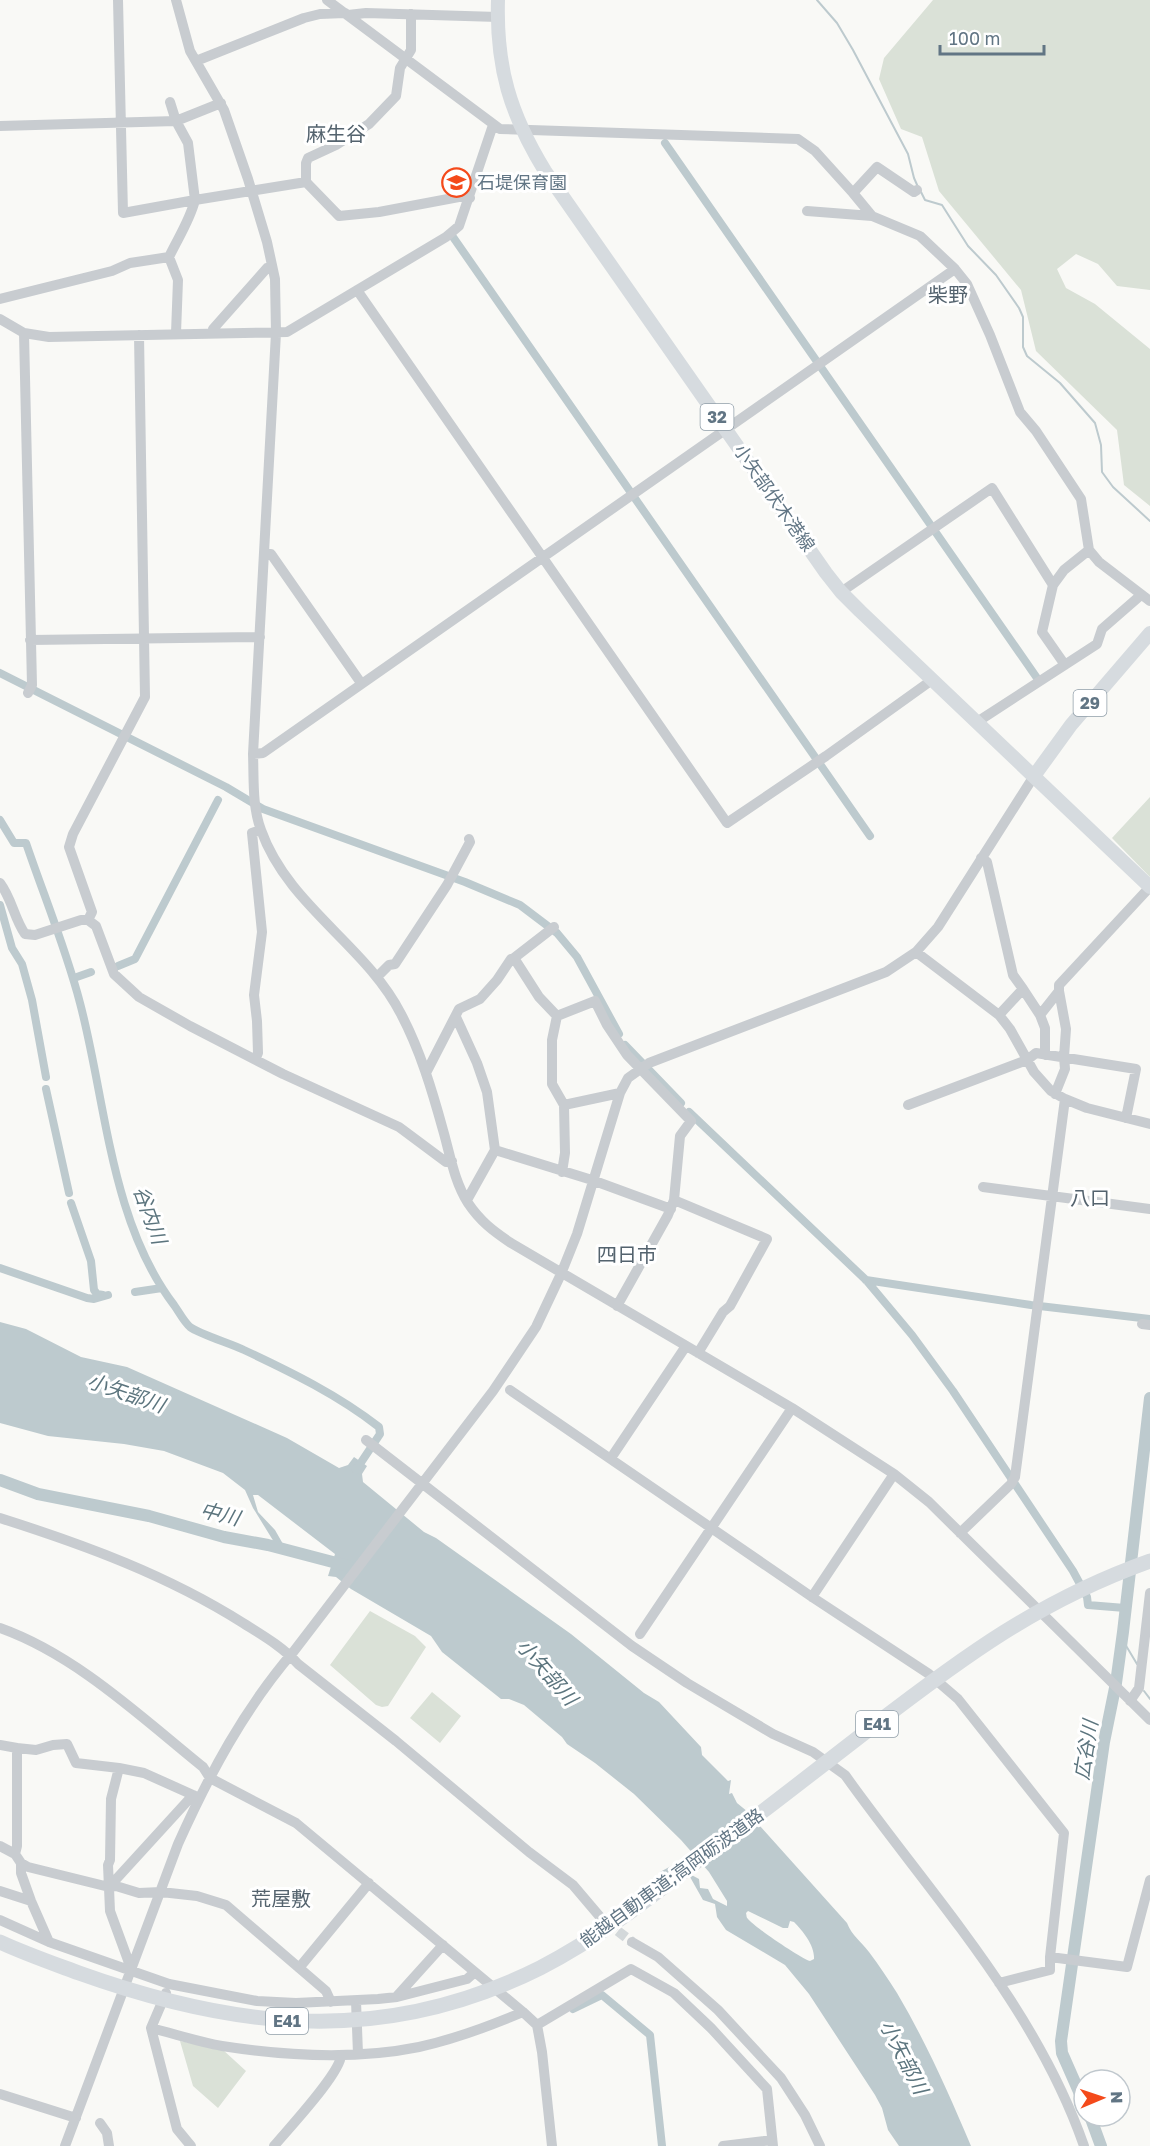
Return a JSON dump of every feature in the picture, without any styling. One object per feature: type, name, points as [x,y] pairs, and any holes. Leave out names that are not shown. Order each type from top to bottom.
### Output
[{"type":"highway","name":"能越自動車道;高岡砺波道路","points":[[0,1943],[134,1992],[202,2010],[268,2020],[339,2022],[390,2017],[449,2004],[509,1983],[569,1952],[622,1918],[928,1684],[997,1635],[1061,1598],[1150,1561]]},
{"type":"highway","name":"能越自動車道;高岡砺波道路","points":[[0,1936],[67,1968]]},
{"type":"main road","name":"小矢部伏木港線","points":[[498,0],[501,62],[508,96],[522,130],[545,171],[841,592],[1150,887]]},
{"type":"main road","name":"29","points":[[1034,776],[1071,725],[1150,633]]},
{"type":"street","points":[[118,0],[119,124],[123,213],[306,182]]},
{"type":"street","points":[[176,0],[190,51],[221,104],[233,132],[267,242],[277,309],[254,754],[254,792],[260,830],[282,872],[295,889],[377,977],[393,998],[426,1073],[466,1200],[488,1228],[561,1274],[792,1408],[894,1474],[929,1502],[1150,1720]]},
{"type":"street","points":[[327,0],[500,129],[798,138],[815,151],[872,216]]},
{"type":"street","points":[[196,61],[304,18],[320,14],[498,17]]},
{"type":"street","points":[[411,14],[411,50],[400,68],[396,96],[369,124],[336,145],[308,158],[306,182],[339,216],[380,212],[464,195],[470,198]]},
{"type":"street","points":[[170,102],[176,121],[188,143],[195,200],[191,216],[184,225],[170,257],[178,280],[176,333]]},
{"type":"street","points":[[0,126],[176,121],[221,104]]},
{"type":"street","points":[[0,319],[24,333],[49,337],[287,332],[446,237],[459,226],[493,125]]},
{"type":"street","points":[[853,193],[878,167],[914,192],[917,190]]},
{"type":"street","points":[[807,211],[872,216],[920,236],[955,269],[967,284],[1020,412],[1081,499],[1089,550],[1099,562],[1146,598],[1102,629],[1097,644],[977,722]]},
{"type":"street","points":[[0,299],[112,271],[130,263],[170,257]]},
{"type":"street","points":[[214,333],[213,328],[267,268],[272,267]]},
{"type":"street","points":[[254,754],[264,753],[955,269]]},
{"type":"street","points":[[357,290],[727,823],[932,680]]},
{"type":"street","points":[[24,333],[30,689]]},
{"type":"street","points":[[0,883],[10,900],[16,922],[25,934],[34,935],[85,920],[92,912],[69,847],[73,834],[145,697],[139,335]]},
{"type":"street","points":[[841,592],[992,488],[1053,585]]},
{"type":"street","points":[[1065,665],[1042,632],[1053,585],[1064,570],[1089,550]]},
{"type":"street","points":[[265,554],[271,554],[361,683]]},
{"type":"street","points":[[30,640],[260,637]]},
{"type":"street","points":[[109,1887],[196,1796],[210,1778],[247,1711],[268,1680],[292,1653],[493,1391],[523,1348],[561,1274],[577,1234],[620,1094],[628,1078],[643,1067],[886,972],[916,952],[938,927],[1034,776]]},
{"type":"street","points":[[256,1058],[258,1053],[257,1021],[254,995],[262,933],[252,833],[260,830]]},
{"type":"street","points":[[377,977],[389,965],[395,964],[451,877],[470,842],[469,839]]},
{"type":"street","points":[[981,858],[987,862],[1013,975],[1046,1028],[1045,1055]]},
{"type":"street","points":[[960,1533],[1011,1484],[1014,1477],[1052,1197],[1060,1097],[1065,1070],[1066,1029],[1059,985],[1150,887]]},
{"type":"street","points":[[85,920],[96,926],[114,974],[140,997],[190,1026],[256,1058],[283,1074],[399,1127],[446,1162],[452,1161]]},
{"type":"street","points":[[426,1073],[463,1007],[480,999],[511,960],[554,927]]},
{"type":"street","points":[[916,952],[999,1015],[1010,1029],[1042,1083],[1060,1097],[1087,1108],[1150,1124]]},
{"type":"street","points":[[514,958],[539,997],[557,1016]]},
{"type":"street","points":[[999,1015],[1023,989]]},
{"type":"street","points":[[1040,1015],[1059,991]]},
{"type":"street","points":[[557,1016],[595,1001],[607,1025],[691,1121],[680,1136],[672,1205],[616,1306]]},
{"type":"street","points":[[557,1016],[552,1040],[552,1084],[564,1105],[565,1154],[562,1172]]},
{"type":"street","points":[[456,1017],[477,1063],[487,1092],[495,1150],[466,1200]]},
{"type":"street","points":[[908,1105],[1027,1060],[1036,1053],[1136,1069],[1126,1118]]},
{"type":"street","points":[[564,1105],[620,1094]]},
{"type":"street","points":[[495,1150],[672,1205],[767,1239],[730,1305],[723,1312],[698,1353]]},
{"type":"street","points":[[983,1187],[1150,1209]]},
{"type":"street","points":[[610,1458],[686,1346]]},
{"type":"street","points":[[510,1390],[812,1597],[929,1674],[958,1699],[1064,1833],[1050,1970],[999,1983]]},
{"type":"street","points":[[640,1634],[792,1408]]},
{"type":"street","points":[[366,1440],[420,1486],[641,1652],[687,1683],[773,1734],[813,1752],[845,1775],[999,1983],[1043,2052],[1072,2111],[1084,2146]]},
{"type":"street","points":[[812,1597],[894,1474]]},
{"type":"street","points":[[0,1518],[75,1542],[186,1589],[292,1653],[298,1664],[396,1741],[501,1830],[573,1885],[601,1918]]},
{"type":"street","points":[[1128,1699],[1139,1688],[1150,1596]]},
{"type":"street","points":[[1,1631],[36,1642],[109,1691],[203,1767],[210,1778],[296,1823],[537,2025],[552,2146]]},
{"type":"street","points":[[0,1745],[36,1750],[67,1744],[76,1763],[144,1773],[196,1796]]},
{"type":"street","points":[[17,1748],[18,1858],[31,1901],[49,1942]]},
{"type":"street","points":[[119,1768],[111,1799],[110,1911],[132,1971]]},
{"type":"street","points":[[65,2146],[196,1796]]},
{"type":"street","points":[[0,1846],[28,1867],[139,1893],[161,1892],[197,1896],[226,1905],[326,1991],[331,2002]]},
{"type":"street","points":[[1050,1957],[1126,1967],[1150,1880]]},
{"type":"street","points":[[299,1968],[369,1883]]},
{"type":"street","points":[[0,1891],[31,1901]]},
{"type":"street","points":[[0,1920],[49,1942],[169,1984],[257,2001],[331,2002],[397,1996],[467,1978],[476,1972]]},
{"type":"street","points":[[632,1942],[658,1957],[718,2010],[758,2052],[781,2078],[805,2115],[820,2146]]},
{"type":"street","points":[[397,1996],[443,1945]]},
{"type":"street","points":[[537,2025],[631,1970],[674,1993],[711,2028],[767,2089],[772,2143],[723,2146]]},
{"type":"street","points":[[169,1984],[151,2028],[177,2128],[191,2146]]},
{"type":"street","points":[[356,2001],[358,2054]]},
{"type":"street","points":[[151,2028],[221,2046],[284,2053],[341,2055],[419,2047],[523,2012]]},
{"type":"street","points":[[274,2146],[327,2082],[341,2061],[341,2055]]},
{"type":"street","points":[[0,2094],[76,2118]]},
{"type":"street","points":[[100,2123],[107,2133],[109,2146]]},
{"type":"shaded area","points":[[933,0],[1150,0],[1150,290],[1117,286],[1098,264],[1076,254],[1057,269],[1066,288],[1095,304],[1150,349],[1150,506],[1124,485],[1117,430],[1036,351],[1021,290],[939,191],[922,137],[901,129],[879,79],[884,58]]},
{"type":"shaded area","points":[[1150,797],[1150,877],[1112,838]]},
{"type":"shaded area","points":[[370,1611],[415,1636],[426,1647],[388,1706],[382,1707],[376,1705],[330,1665]]},
{"type":"shaded area","points":[[432,1692],[461,1716],[440,1743],[410,1718]]},
{"type":"shaded area","points":[[180,2041],[222,2049],[246,2071],[218,2108],[193,2086]]},
{"type":"water","name":"小矢部川","points":[[0,1322],[26,1329],[81,1357],[127,1367],[287,1438],[339,1468],[348,1465],[354,1457],[367,1466],[362,1474],[363,1482],[424,1532],[436,1538],[571,1634],[644,1693],[659,1702],[701,1747],[702,1755],[728,1781],[731,1780],[729,1794],[732,1793],[737,1803],[759,1821],[760,1826],[847,1923],[887,1977],[927,2049],[971,2146],[899,2146],[888,2130],[882,2108],[875,2095],[809,1994],[785,1965],[726,1930],[717,1917],[715,1904],[703,1900],[690,1877],[675,1869],[670,1872],[666,1884],[660,1872],[673,1865],[699,1879],[700,1888],[708,1889],[713,1899],[727,1906],[727,1901],[709,1872],[681,1840],[634,1794],[567,1744],[562,1737],[524,1705],[509,1699],[501,1699],[442,1652],[431,1636],[351,1589],[336,1577],[328,1576],[335,1554],[258,1495],[253,1495],[258,1512],[275,1530],[283,1544],[274,1542],[245,1490],[223,1473],[164,1451],[124,1444],[48,1436],[0,1423]],"holes":[[[748,1911],[783,1928],[788,1928],[790,1921],[794,1922],[805,1934],[814,1959],[810,1961],[761,1930],[750,1921],[746,1913]]]},
{"type":"waterway","points":[[817,0],[837,23],[853,50],[908,154],[918,187]]},
{"type":"waterway","points":[[665,143],[1037,678]]},
{"type":"waterway","points":[[921,192],[925,200],[942,205],[968,246],[996,275],[1019,308],[1023,317],[1023,347],[1027,356],[1060,383],[1095,423],[1101,445],[1102,472],[1113,487],[1150,521]]},
{"type":"waterway","points":[[453,237],[870,836]]},
{"type":"waterway","points":[[0,673],[226,787],[263,809],[465,882],[520,905],[557,933],[577,957],[619,1034]]},
{"type":"waterway","points":[[118,966],[135,959],[218,800]]},
{"type":"waterway","name":"谷内川","points":[[0,820],[14,843],[26,843],[62,943],[80,1003],[123,1198],[136,1236],[153,1272],[190,1327],[297,1376],[331,1394],[379,1427],[380,1434],[356,1470]]},
{"type":"waterway","points":[[0,905],[12,948],[22,964],[32,1000],[46,1077]]},
{"type":"waterway","points":[[74,978],[91,972]]},
{"type":"waterway","points":[[625,1045],[681,1103]]},
{"type":"waterway","points":[[46,1089],[69,1193]]},
{"type":"waterway","points":[[689,1112],[866,1280],[912,1335],[953,1391],[1073,1571],[1087,1597],[1088,1605],[1125,1608]]},
{"type":"waterway","points":[[71,1203],[91,1261],[94,1290],[97,1294],[103,1295]]},
{"type":"waterway","points":[[0,1268],[87,1298],[94,1299],[108,1295]]},
{"type":"waterway","points":[[866,1280],[1031,1305],[1150,1319]]},
{"type":"waterway","points":[[135,1292],[162,1288]]},
{"type":"waterway","name":"広谷川","points":[[1072,2076],[1062,2053],[1061,2041],[1104,1742],[1116,1683],[1150,1398]]},
{"type":"waterway","name":"中川","points":[[0,1480],[38,1494],[149,1516],[224,1537],[268,1545],[348,1566]]},
{"type":"waterway","points":[[1122,1639],[1137,1664]]},
{"type":"waterway","points":[[1144,1691],[1150,1699]]},
{"type":"waterway","points":[[573,2009],[602,1995],[650,2035],[662,2146]]},
{"type":"waterway","name":"広谷川","points":[[1094,2128],[1101,2146]]},
{"type":"tunnel","points":[[606,1922],[632,1942]]},
{"type":"place","name":"石堤保育園","points":[[456,183]]},
{"type":"district","name":"麻生谷","points":[[336,134]]},
{"type":"district","name":"柴野","points":[[948,295]]},
{"type":"district","name":"八口","points":[[1090,1198]]},
{"type":"district","name":"四日市","points":[[627,1255]]},
{"type":"district","name":"荒屋敷","points":[[281,1899]]}]
